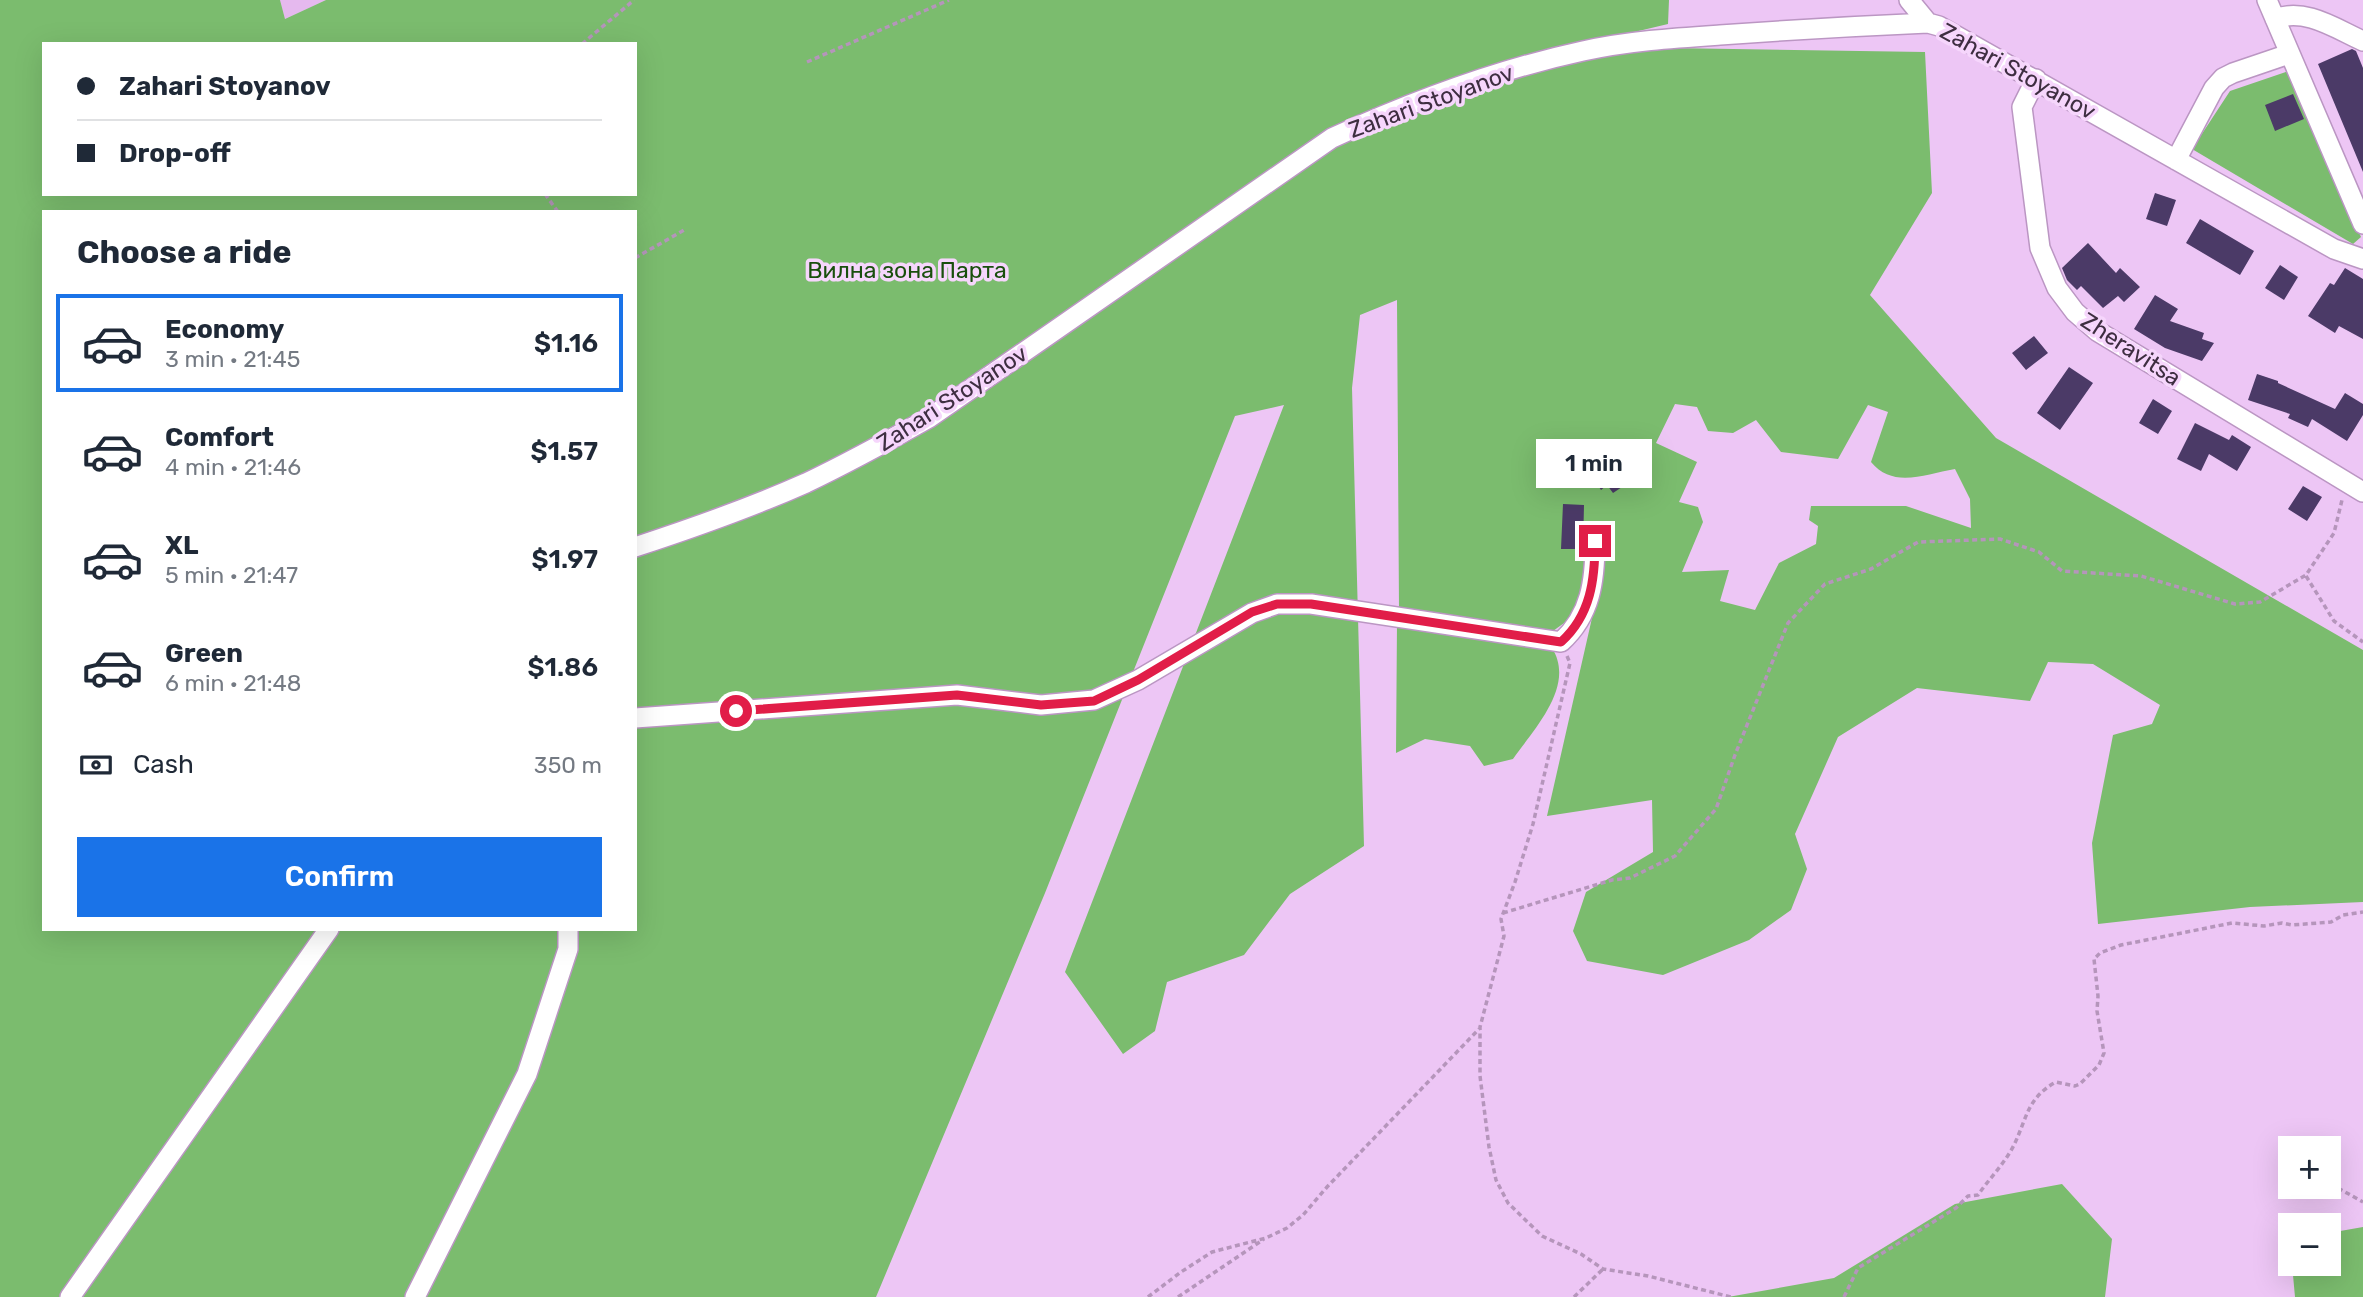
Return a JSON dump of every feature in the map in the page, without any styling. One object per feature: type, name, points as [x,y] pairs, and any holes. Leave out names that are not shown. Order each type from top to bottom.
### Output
[{"type":"street","points":[[1909,0],[1928,23]]},
{"type":"street","points":[[2267,0],[2363,224]]},
{"type":"street","points":[[2275,19],[2284,15],[2311,17],[2363,41]]},
{"type":"street","name":"Zahari Stoyanov","points":[[637,546],[724,517],[805,483],[929,418],[1332,138],[1394,110],[1477,78],[1585,50],[1682,38],[1928,23],[1939,26],[2036,79],[2334,249],[2363,259]]},
{"type":"street","points":[[2176,160],[2222,78],[2289,54]]},
{"type":"street","name":"Zheravitsa","points":[[2036,79],[2022,107],[2040,248],[2057,288],[2075,312],[2096,331],[2363,492]]},
{"type":"street","points":[[637,718],[957,695],[1041,705],[1094,701],[1138,680],[1252,612],[1277,604],[1311,604],[1561,642],[1574,630],[1587,606],[1595,571],[1595,541]]},
{"type":"street","points":[[70,1297],[328,931]]},
{"type":"street","points":[[415,1297],[527,1074],[568,949],[568,931]]},
{"type":"path","points":[[584,42],[634,0]]},
{"type":"path","points":[[807,62],[949,0]]},
{"type":"path","points":[[637,257],[686,229]]},
{"type":"path","points":[[1503,913],[1612,880],[1630,878],[1675,856],[1716,809],[1788,623],[1825,584],[1871,569],[1918,542],[2000,539],[2039,552],[2062,571],[2141,576],[2235,604],[2260,602],[2306,575],[2334,533],[2340,515],[2345,481]]},
{"type":"path","points":[[2306,575],[2334,621],[2363,642]]},
{"type":"path","points":[[1561,642],[1570,663],[1533,824],[1501,919],[1504,936],[1480,1027],[1480,1076],[1496,1180],[1508,1203],[1542,1236],[1581,1254],[1603,1269],[1647,1276],[1731,1297]]},
{"type":"path","points":[[1844,1297],[1858,1268],[1956,1208],[1968,1196],[1978,1195],[2013,1146],[2026,1111],[2045,1088],[2056,1082],[2075,1086],[2080,1084],[2099,1065],[2104,1053],[2097,1010],[2094,959],[2100,953],[2121,945],[2232,923],[2264,926],[2332,922],[2343,915],[2363,912]]},
{"type":"path","points":[[1178,1297],[1303,1215],[1326,1187],[1480,1027]]},
{"type":"path","points":[[2341,1190],[2363,1202]]},
{"type":"path","points":[[1152,1296],[1181,1272],[1212,1252],[1266,1238]]},
{"type":"path","points":[[1574,1297],[1603,1269]]},
{"type":"shaded area","points":[[280,0],[326,0],[285,19]]},
{"type":"green space","name":"Вилна зона Парта","points":[[0,0],[280,0],[285,19],[326,0],[1669,0],[1668,24],[1508,62],[1670,48],[1925,52],[1932,193],[1870,295],[1996,438],[2363,650],[2363,902],[2250,907],[2098,924],[2092,843],[2113,735],[2152,724],[2160,705],[2093,664],[2048,662],[2030,701],[1917,688],[1838,737],[1795,834],[1807,869],[1791,910],[1749,940],[1663,975],[1587,961],[1573,931],[1586,892],[1653,852],[1652,800],[1547,816],[1607,552],[1587,551],[1583,587],[1571,618],[1553,631],[1528,630],[1399,609],[1397,300],[1360,315],[1352,388],[1364,846],[1290,894],[1244,955],[1167,982],[1155,1031],[1123,1054],[1065,972],[1284,405],[1235,416],[1045,893],[876,1297],[0,1297]],"holes":[[[1675,404],[1697,407],[1708,431],[1733,433],[1756,420],[1781,452],[1838,459],[1868,405],[1888,412],[1871,462],[1889,475],[1899,477],[1921,476],[1955,469],[1970,499],[1971,528],[1906,506],[1811,506],[1809,520],[1818,526],[1816,544],[1779,563],[1755,610],[1720,601],[1729,570],[1682,572],[1703,522],[1698,507],[1679,502],[1697,462],[1656,443]]]},
{"type":"green space","points":[[2289,71],[2361,237],[2353,244],[2192,149],[2230,91]]},
{"type":"green space","points":[[1397,623],[1552,648],[1558,662],[1556,692],[1541,721],[1513,759],[1484,766],[1470,746],[1425,739],[1396,753]]},
{"type":"green space","points":[[2062,1184],[2112,1239],[2105,1297],[1728,1297],[1834,1278],[1955,1204]]},
{"type":"green space","points":[[2363,1227],[2363,1297],[2295,1297],[2293,1276],[2341,1276],[2341,1231]]},
{"type":"building","points":[[2352,49],[2356,51],[2363,68],[2363,172],[2318,64]]},
{"type":"building","points":[[2293,94],[2304,119],[2275,131],[2265,105]]},
{"type":"building","points":[[2155,193],[2176,200],[2167,226],[2146,219]]},
{"type":"building","points":[[2200,219],[2254,251],[2240,275],[2186,243]]},
{"type":"building","points":[[2088,243],[2116,273],[2120,268],[2140,287],[2124,302],[2118,296],[2103,308],[2081,286],[2077,290],[2067,280],[2062,268]]},
{"type":"building","points":[[2280,265],[2298,277],[2284,300],[2265,288]]},
{"type":"building","points":[[2345,268],[2363,279],[2363,339],[2339,326],[2335,333],[2308,316],[2330,283],[2334,285]]},
{"type":"building","points":[[2155,295],[2178,309],[2170,321],[2204,333],[2202,339],[2214,343],[2202,361],[2165,348],[2134,329]]},
{"type":"building","points":[[2034,336],[2048,353],[2026,370],[2012,353]]},
{"type":"building","points":[[2069,367],[2093,383],[2060,430],[2037,413]]},
{"type":"building","points":[[2257,374],[2278,381],[2335,409],[2345,393],[2363,404],[2363,415],[2347,441],[2312,419],[2308,427],[2288,418],[2290,414],[2248,400]]},
{"type":"building","points":[[2153,399],[2172,411],[2158,434],[2139,423]]},
{"type":"building","points":[[2195,423],[2229,440],[2232,435],[2251,447],[2237,471],[2209,454],[2201,471],[2177,459]]},
{"type":"building","points":[[1626,443],[1646,471],[1613,493],[1607,485],[1601,490],[1588,470]]},
{"type":"building","points":[[2303,486],[2322,497],[2307,521],[2288,509]]},
{"type":"building","points":[[1563,504],[1584,505],[1583,549],[1561,549]]},
{"type":"route","points":[[736,711],[957,695],[1041,705],[1094,701],[1138,680],[1252,612],[1277,604],[1311,604],[1561,642],[1574,630],[1587,606],[1595,571],[1595,541]]}]
